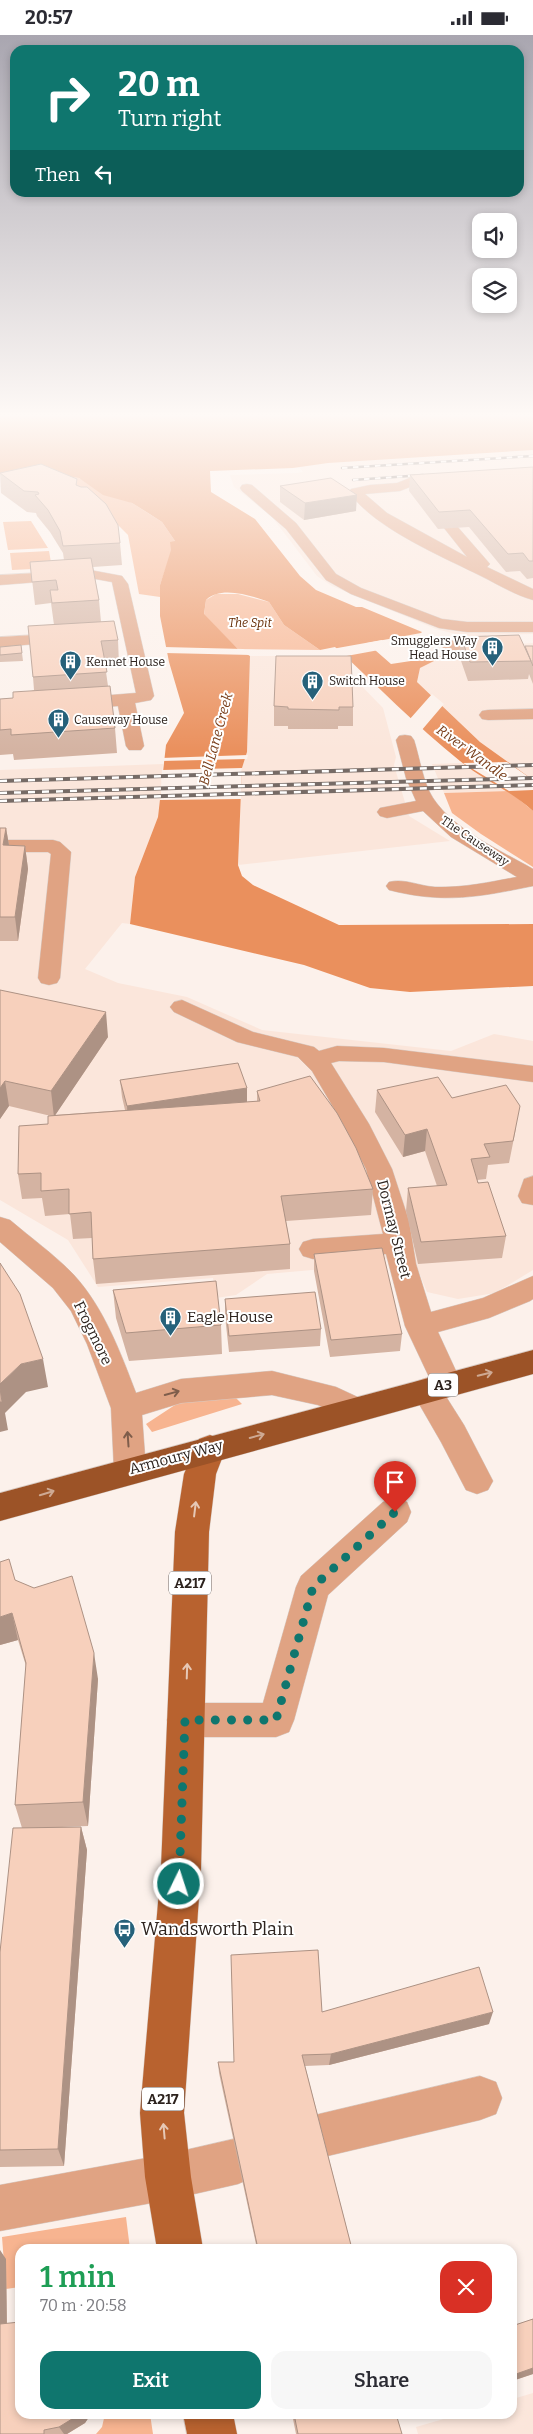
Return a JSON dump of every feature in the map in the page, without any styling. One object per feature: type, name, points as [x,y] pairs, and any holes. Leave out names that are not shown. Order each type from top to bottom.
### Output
[{"type":"highway","name":"Armoury Way","points":[[0,1507],[353,1409],[533,1362]]},
{"type":"main road","name":"A217","points":[[179,2244],[168,2177],[162,2113],[181,1868],[192,1532],[200,1474],[210,1448]]},
{"type":"main road","points":[[209,2419],[212,2434]]},
{"type":"street","points":[[293,528],[331,577],[356,591],[446,624],[459,631],[503,640]]},
{"type":"street","points":[[404,528],[470,566],[533,595]]},
{"type":"street","points":[[451,528],[476,559],[533,586]]},
{"type":"street","points":[[0,580],[90,574],[117,579],[120,584],[124,634],[145,696],[126,700],[0,709]]},
{"type":"street","points":[[446,624],[467,627],[533,627]]},
{"type":"street","points":[[0,642],[80,637]]},
{"type":"street","points":[[450,645],[533,638]]},
{"type":"street","points":[[126,700],[135,745]]},
{"type":"street","points":[[488,715],[533,714]]},
{"type":"street","name":"The Causeway","points":[[405,740],[424,798],[428,804],[453,829],[533,879]]},
{"type":"street","points":[[387,812],[428,804]]},
{"type":"street","points":[[0,846],[53,846],[61,852],[49,978]]},
{"type":"street","points":[[396,886],[434,893],[478,891],[533,879]]},
{"type":"street","name":"Dormay Street","points":[[182,1007],[245,1037],[306,1052],[322,1067],[356,1124],[379,1169],[400,1243],[402,1263],[437,1387],[453,1434],[477,1481]]},
{"type":"street","points":[[316,1060],[337,1053],[384,1055],[533,1073]]},
{"type":"street","name":"Frogmore","points":[[0,1227],[26,1247],[63,1281],[82,1305],[102,1343],[126,1408],[130,1470]]},
{"type":"street","points":[[313,1249],[400,1243]]},
{"type":"street","points":[[420,1326],[502,1302],[518,1296],[533,1286]]},
{"type":"street","points":[[126,1408],[182,1391],[272,1383],[325,1395],[353,1409]]},
{"type":"street","points":[[185,1720],[276,1720],[313,1587],[395,1512]]},
{"type":"street","points":[[319,2137],[480,2098]]},
{"type":"street","points":[[0,2208],[168,2177],[238,2161]]},
{"type":"shaded area","points":[[280,528],[533,528],[533,634],[487,635],[479,640],[436,629],[332,586],[317,576]]},
{"type":"shaded area","points":[[533,643],[533,780],[480,742],[417,682],[420,668],[451,652],[478,647]]},
{"type":"shaded area","points":[[250,656],[303,656],[350,674],[383,708],[396,757],[394,765],[409,816],[450,841],[238,865],[242,768],[247,752]]},
{"type":"shaded area","points":[[463,763],[509,791],[444,793],[432,764]]},
{"type":"shaded area","points":[[163,764],[158,817],[135,877],[130,924],[122,923],[85,969],[118,983],[187,997],[262,1030],[451,1051],[494,1034],[533,1041],[533,1270],[495,1293],[458,1299],[427,1292],[413,1258],[380,1259],[380,1264],[267,1274],[236,1295],[216,1298],[213,1278],[98,1287],[68,1240],[0,1200],[0,770]]},
{"type":"shaded area","points":[[533,2393],[533,2434],[418,2434],[416,2427],[444,2419],[517,2419],[517,2398]]},
{"type":"green space","points":[[4,528],[35,528],[48,548],[8,550]]},
{"type":"green space","points":[[121,528],[166,528],[175,541],[160,585],[160,597],[139,594],[128,535]]},
{"type":"green space","points":[[49,551],[52,568],[12,570],[10,553]]},
{"type":"green space","name":"The Spit","points":[[216,594],[238,594],[269,602],[284,625],[320,650],[238,649],[204,615],[206,600]]},
{"type":"green space","points":[[509,791],[533,811],[533,867],[452,813],[444,793]]},
{"type":"green space","points":[[236,1398],[242,1404],[152,1432],[146,1424],[178,1403]]},
{"type":"green space","points":[[126,2217],[129,2244],[15,2244],[15,2288],[6,2289],[2,2237]]},
{"type":"green space","points":[[104,2419],[151,2419],[153,2434],[96,2434],[102,2427]]},
{"type":"water","points":[[166,528],[262,528],[300,576],[316,590],[422,632],[367,643],[391,664],[444,656],[420,668],[417,682],[480,742],[533,780],[533,811],[515,797],[469,768],[444,748],[335,647],[320,650],[284,625],[269,602],[237,593],[220,593],[206,600],[204,614],[238,649],[250,656],[247,752],[242,768],[238,865],[242,876],[253,885],[339,925],[533,924],[533,986],[410,992],[370,988],[304,965],[130,924],[135,877],[158,817],[166,745],[184,713],[169,662],[160,616],[160,585],[171,550],[170,542],[175,541]]},
{"type":"pier","points":[[382,640],[384,642],[372,644],[379,650],[341,657],[332,649]]},
{"type":"pier","points":[[164,647],[243,649],[252,655],[165,653]]},
{"type":"pier","points":[[432,694],[444,704],[421,731],[409,720]]},
{"type":"pier","points":[[248,755],[247,759],[161,761],[161,758]]},
{"type":"pier","points":[[507,762],[533,780],[533,790],[509,791],[463,763]]},
{"type":"pier","points":[[242,768],[241,799],[160,800],[162,770]]},
{"type":"building","points":[[58,528],[118,528],[120,543],[63,546]]},
{"type":"building","points":[[486,528],[533,528],[533,561],[529,561],[523,553],[508,554]]},
{"type":"building","points":[[91,558],[99,600],[52,603],[50,590],[58,590],[56,580],[32,582],[30,562]]},
{"type":"building","points":[[114,621],[118,640],[101,641],[107,672],[33,677],[28,626]]},
{"type":"building","points":[[519,635],[531,661],[470,662],[461,637]]},
{"type":"building","points":[[21,645],[22,653],[0,655],[0,647]]},
{"type":"building","points":[[525,646],[533,646],[533,666]]},
{"type":"building","name":"Switch House","points":[[276,656],[351,656],[353,707],[339,707],[339,710],[288,709],[288,707],[274,706]]},
{"type":"building","points":[[110,686],[115,728],[11,735],[11,729],[0,730],[0,699],[13,698],[13,692]]},
{"type":"building","points":[[0,828],[6,828],[3,845],[25,846],[15,917],[0,917]]},
{"type":"building","points":[[0,990],[106,1012],[51,1091],[5,1081],[0,1088]]},
{"type":"building","points":[[238,1063],[247,1088],[127,1106],[120,1080]]},
{"type":"building","points":[[310,1076],[337,1113],[356,1148],[373,1189],[281,1196],[290,1244],[93,1259],[91,1212],[69,1214],[69,1189],[41,1191],[41,1173],[18,1174],[19,1126],[48,1124],[48,1116],[260,1101],[257,1091]]},
{"type":"building","points":[[438,1077],[452,1098],[506,1085],[520,1106],[513,1141],[484,1144],[490,1157],[471,1159],[478,1183],[488,1182],[506,1236],[421,1242],[408,1188],[447,1185],[427,1129],[405,1135],[377,1090]]},
{"type":"building","points":[[382,1248],[402,1334],[331,1340],[314,1254]]},
{"type":"building","points":[[0,1263],[20,1294],[43,1359],[21,1364],[0,1384]]},
{"type":"building","points":[[216,1281],[221,1325],[126,1333],[113,1290]]},
{"type":"building","points":[[315,1292],[321,1329],[229,1336],[225,1299]]},
{"type":"building","points":[[9,1559],[15,1580],[34,1588],[72,1576],[94,1653],[83,1802],[15,1805],[26,1663],[12,1613],[0,1617],[0,1562]]},
{"type":"building","points":[[81,1827],[58,2149],[0,2150],[0,1952],[13,1828]]},
{"type":"building","points":[[318,1950],[322,2012],[479,1967],[493,2012],[331,2054],[302,2055],[351,2244],[257,2244],[218,2062],[234,2062],[231,1955]]},
{"type":"building","points":[[533,2319],[533,2368],[517,2374],[517,2324]]},
{"type":"building","points":[[15,2322],[15,2419],[72,2419],[59,2427],[44,2430],[44,2434],[0,2434],[0,2324]]},
{"type":"building","points":[[295,2419],[398,2419],[402,2434],[298,2434]]},
{"type":"railway","points":[[0,781],[533,765]]},
{"type":"railway","points":[[0,793],[533,778]]},
{"type":"railway","points":[[0,801],[533,785]]},
{"type":"place","name":"Smugglers Way Head House","points":[[493,667]]},
{"type":"place","name":"Kennet House","points":[[70,681]]},
{"type":"place","name":"Switch House","points":[[313,700]]},
{"type":"place","name":"Causeway House","points":[[58,739]]},
{"type":"place","name":"Eagle House","points":[[171,1336]]},
{"type":"place","name":"Wandsworth Plain","points":[[125,1948]]},
{"type":"route","points":[[179,1884],[185,1720],[276,1720],[313,1587],[395,1512]]},
{"type":"water label","name":"Bell Lane Creek","points":[[216,739]]},
{"type":"water label","name":"River Wandle","points":[[472,753]]}]
